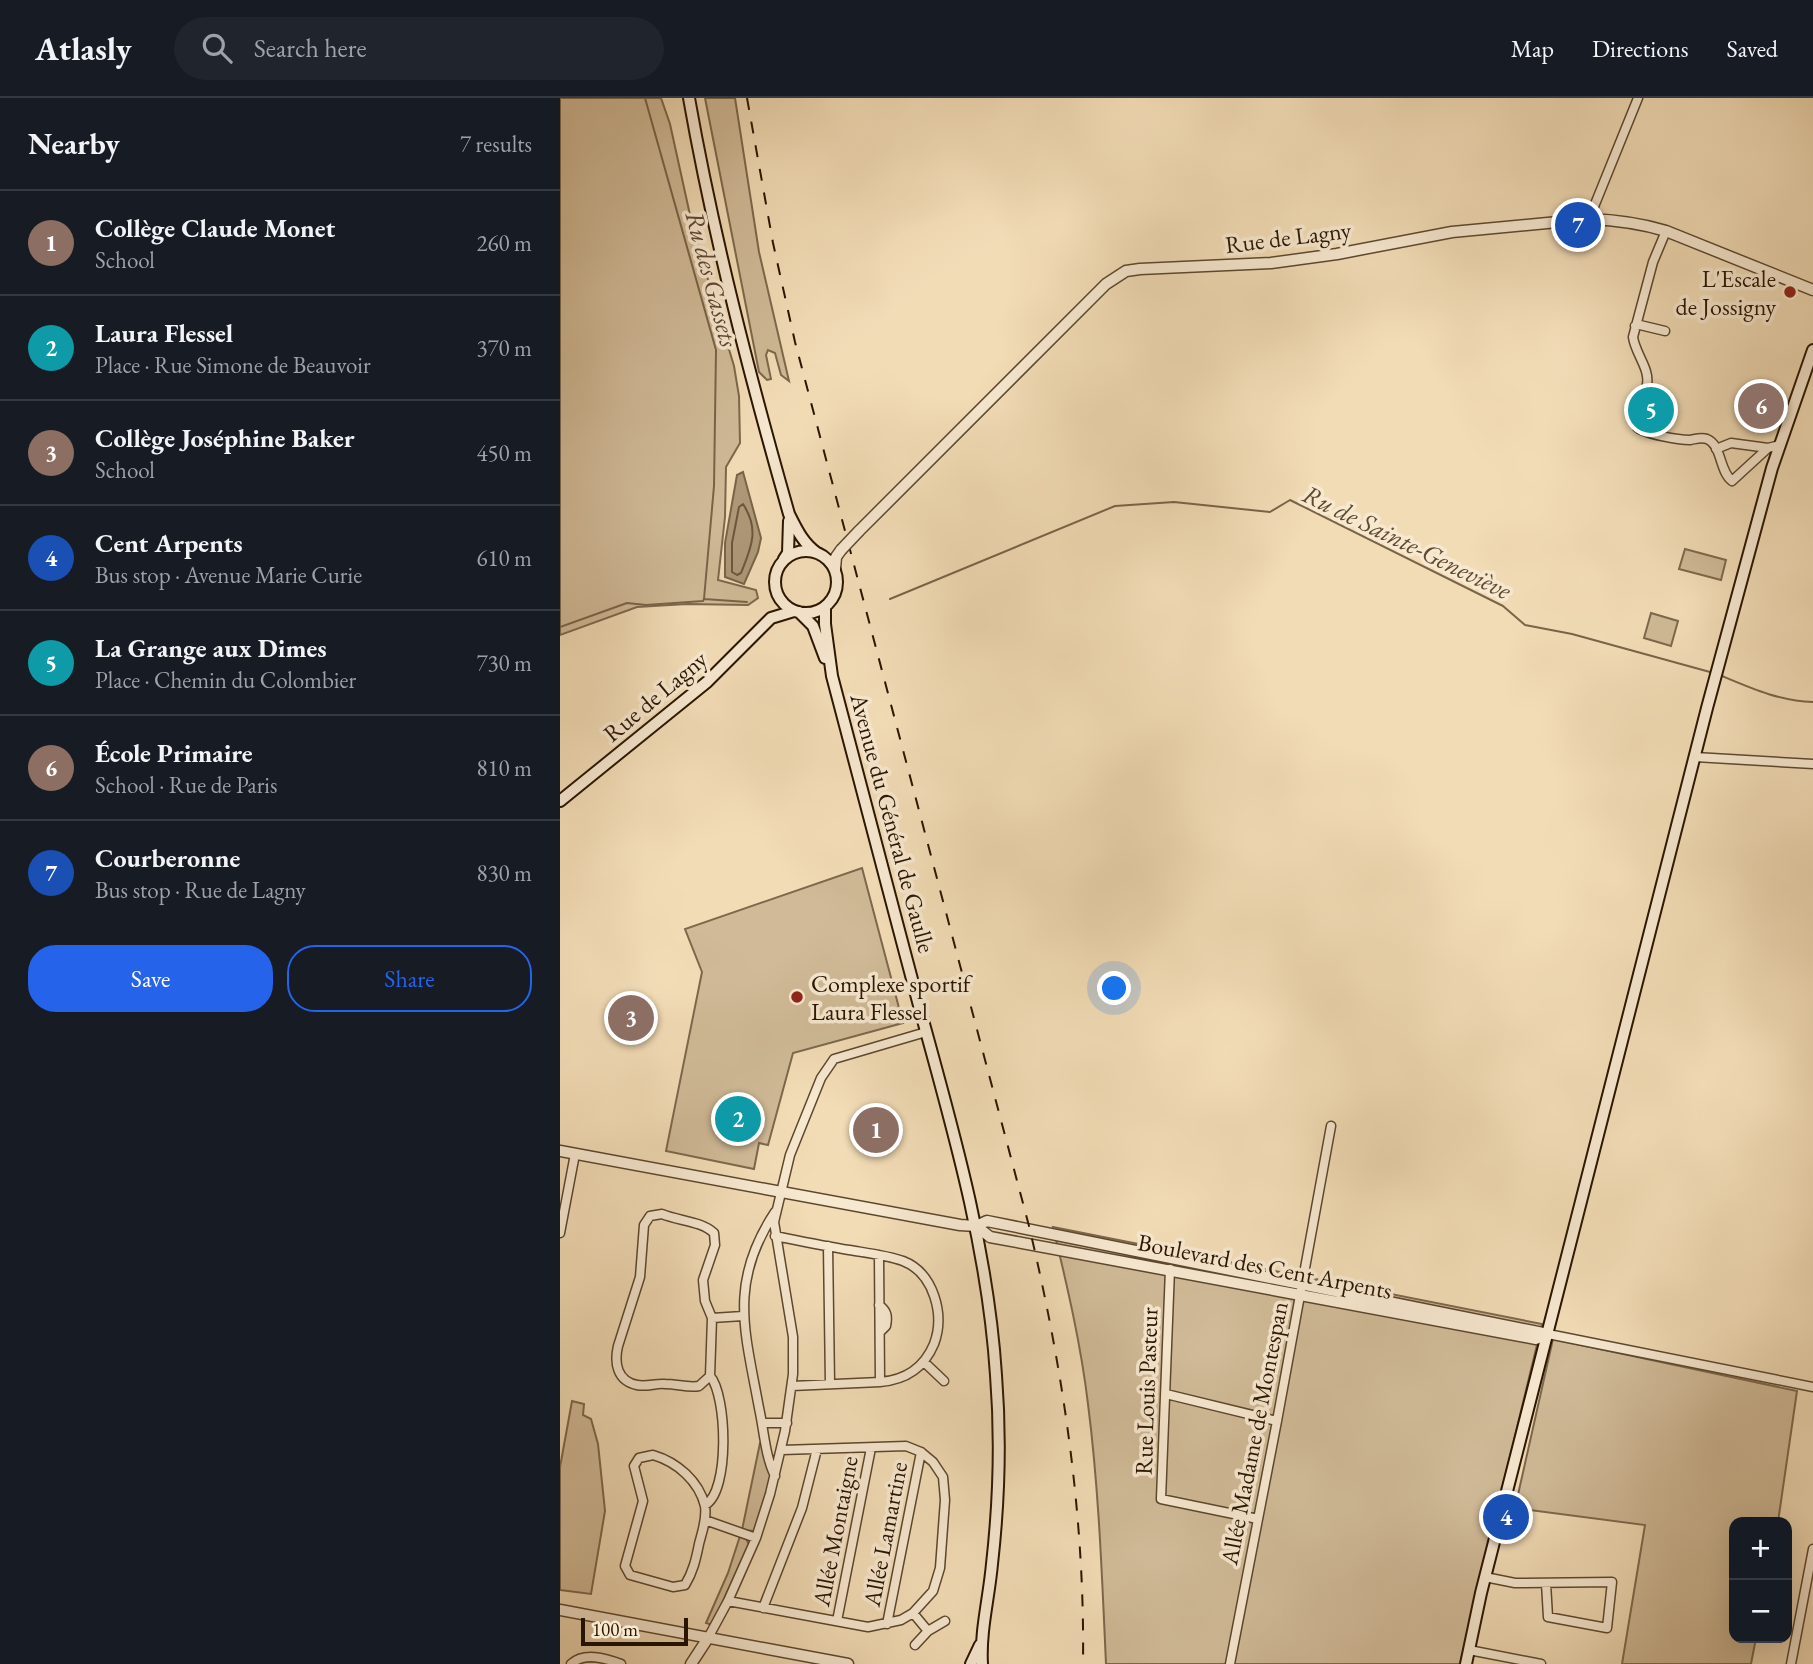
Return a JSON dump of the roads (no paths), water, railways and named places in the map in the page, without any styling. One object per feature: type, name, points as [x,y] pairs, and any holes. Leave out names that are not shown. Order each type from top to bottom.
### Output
[{"type":"main road","points":[[689,98],[706,197],[745,356],[789,514],[788,553],[775,577],[778,595],[787,607],[796,612],[813,613],[825,607],[836,590],[835,569],[829,561],[807,545],[789,514]]},
{"type":"main road","points":[[1465,1664],[1695,757],[1780,445],[1813,350]]},
{"type":"main road","points":[[784,560],[800,552],[819,554]]},
{"type":"main road","name":"Rue de Lagny","points":[[560,801],[707,682],[771,618],[778,595]]},
{"type":"main road","name":"Avenue du Général de Gaulle","points":[[825,607],[832,676]]},
{"type":"main road","name":"Rue de Lagny","points":[[771,618],[796,612]]},
{"type":"main road","name":"Avenue du Général de Gaulle","points":[[796,612],[813,626],[832,676],[961,1159],[976,1226],[990,1308],[998,1438],[995,1530],[981,1642],[982,1664]]},
{"type":"main road","name":"Avenue du Général de Gaulle","points":[[971,1664],[981,1642]]},
{"type":"street","points":[[1589,219],[1639,98]]},
{"type":"street","name":"Rue de Lagny","points":[[841,550],[1107,282],[1126,271],[1271,264],[1452,232],[1589,219],[1623,221],[1666,231],[1813,290]]},
{"type":"street","points":[[1666,231],[1653,262],[1635,326],[1634,349],[1647,373],[1648,381],[1636,418],[1638,428],[1647,433],[1688,440],[1707,439],[1716,449],[1723,472],[1732,481],[1768,448]]},
{"type":"street","points":[[1635,326],[1665,331]]},
{"type":"street","points":[[1716,449],[1731,443],[1768,448],[1780,445]]},
{"type":"street","points":[[819,554],[841,550]]},
{"type":"street","points":[[835,569],[836,557],[841,550]]},
{"type":"street","points":[[1695,757],[1813,764]]},
{"type":"street","points":[[775,1476],[762,1423],[743,1316],[746,1277],[758,1242],[775,1212],[790,1155],[821,1078],[830,1063],[840,1056],[926,1032]]},
{"type":"street","name":"Allée Madame de Montespan","points":[[1230,1664],[1278,1421],[1331,1126]]},
{"type":"street","name":"Boulevard des Cent Arpents","points":[[560,1151],[976,1226],[990,1237],[1301,1289]]},
{"type":"street","points":[[560,1233],[575,1154]]},
{"type":"street","points":[[691,1664],[728,1601],[756,1538],[782,1450],[792,1386],[793,1355],[791,1316],[775,1236],[775,1212]]},
{"type":"street","points":[[705,1506],[712,1499],[717,1486],[723,1448],[718,1393],[710,1376],[712,1318],[705,1301],[703,1280],[715,1245],[714,1233],[706,1226],[680,1221],[663,1214],[650,1216],[644,1225],[640,1277],[618,1346],[617,1370],[626,1381],[638,1386],[662,1383],[699,1386],[710,1376]]},
{"type":"street","name":"Boulevard des Cent Arpents","points":[[976,1226],[987,1221],[1536,1339],[1548,1334],[1813,1387]]},
{"type":"street","points":[[775,1236],[904,1262],[922,1275],[932,1290],[938,1313],[938,1331],[924,1362],[909,1375],[892,1381],[792,1386]]},
{"type":"street","points":[[758,1242],[777,1245]]},
{"type":"street","points":[[828,1246],[830,1384]]},
{"type":"street","points":[[879,1255],[880,1382]]},
{"type":"street","name":"Rue Louis Pasteur","points":[[1170,1269],[1161,1499],[1258,1519]]},
{"type":"street","points":[[712,1318],[743,1316]]},
{"type":"street","points":[[924,1362],[944,1381]]},
{"type":"street","points":[[1166,1394],[1278,1421]]},
{"type":"street","points":[[762,1423],[787,1423]]},
{"type":"street","points":[[728,1601],[868,1627],[913,1613],[933,1591],[940,1568],[945,1500],[943,1477],[933,1462],[921,1452],[906,1446],[782,1450]]},
{"type":"street","name":"Allée Montaigne","points":[[837,1622],[871,1448]]},
{"type":"street","points":[[763,1608],[802,1508],[817,1449]]},
{"type":"street","name":"Allée Lamartine","points":[[887,1623],[921,1452]]},
{"type":"street","points":[[653,1455],[676,1465],[694,1484],[705,1506],[705,1520],[692,1574],[685,1585],[673,1587],[630,1575],[625,1566],[627,1552],[643,1501],[634,1470],[639,1458],[653,1455]]},
{"type":"street","points":[[705,1520],[756,1538]]},
{"type":"street","points":[[1791,1664],[1813,1549]]},
{"type":"street","points":[[1485,1577],[1515,1583],[1612,1582],[1607,1629],[1548,1617],[1546,1583]]},
{"type":"street","points":[[560,1610],[848,1664]]},
{"type":"street","points":[[913,1613],[928,1631]]},
{"type":"street","points":[[915,1645],[928,1631],[945,1621]]},
{"type":"street","points":[[1469,1650],[1541,1664]]},
{"type":"street","points":[[571,1664],[578,1658],[586,1657],[603,1658],[621,1664]]},
{"type":"water","points":[[743,472],[761,538],[744,584],[725,577],[725,543],[737,475]]},
{"type":"waterway","name":"Ru des Gassets","points":[[645,98],[716,350],[714,486],[704,599]]},
{"type":"waterway","name":"Ru de Sainte-Geneviève","points":[[890,599],[1115,506],[1174,502],[1270,512],[1290,500],[1503,606],[1525,625],[1572,634],[1710,672]]},
{"type":"waterway","points":[[560,627],[627,603],[646,605],[704,599],[747,602]]},
{"type":"waterway","name":"Ru de Sainte-Geneviève","points":[[1722,676],[1778,697],[1813,702]]},
{"type":"railway","points":[[747,98],[773,243],[795,342],[1041,1280],[1062,1388],[1076,1498],[1083,1609],[1083,1664]]},
{"type":"place","name":"Courberonne","points":[[1578,225]]},
{"type":"place","name":"L'Escale de Jossigny","points":[[1790,292]]},
{"type":"place","name":"École Primaire","points":[[1761,406]]},
{"type":"place","name":"La Grange aux Dimes","points":[[1651,410]]},
{"type":"place","name":"Complexe sportif Laura Flessel","points":[[797,997]]},
{"type":"place","name":"Collège Joséphine Baker","points":[[631,1018]]},
{"type":"place","name":"Laura Flessel","points":[[738,1119]]},
{"type":"place","name":"Collège Claude Monet","points":[[876,1130]]},
{"type":"place","name":"Cent Arpents","points":[[1506,1517]]}]
